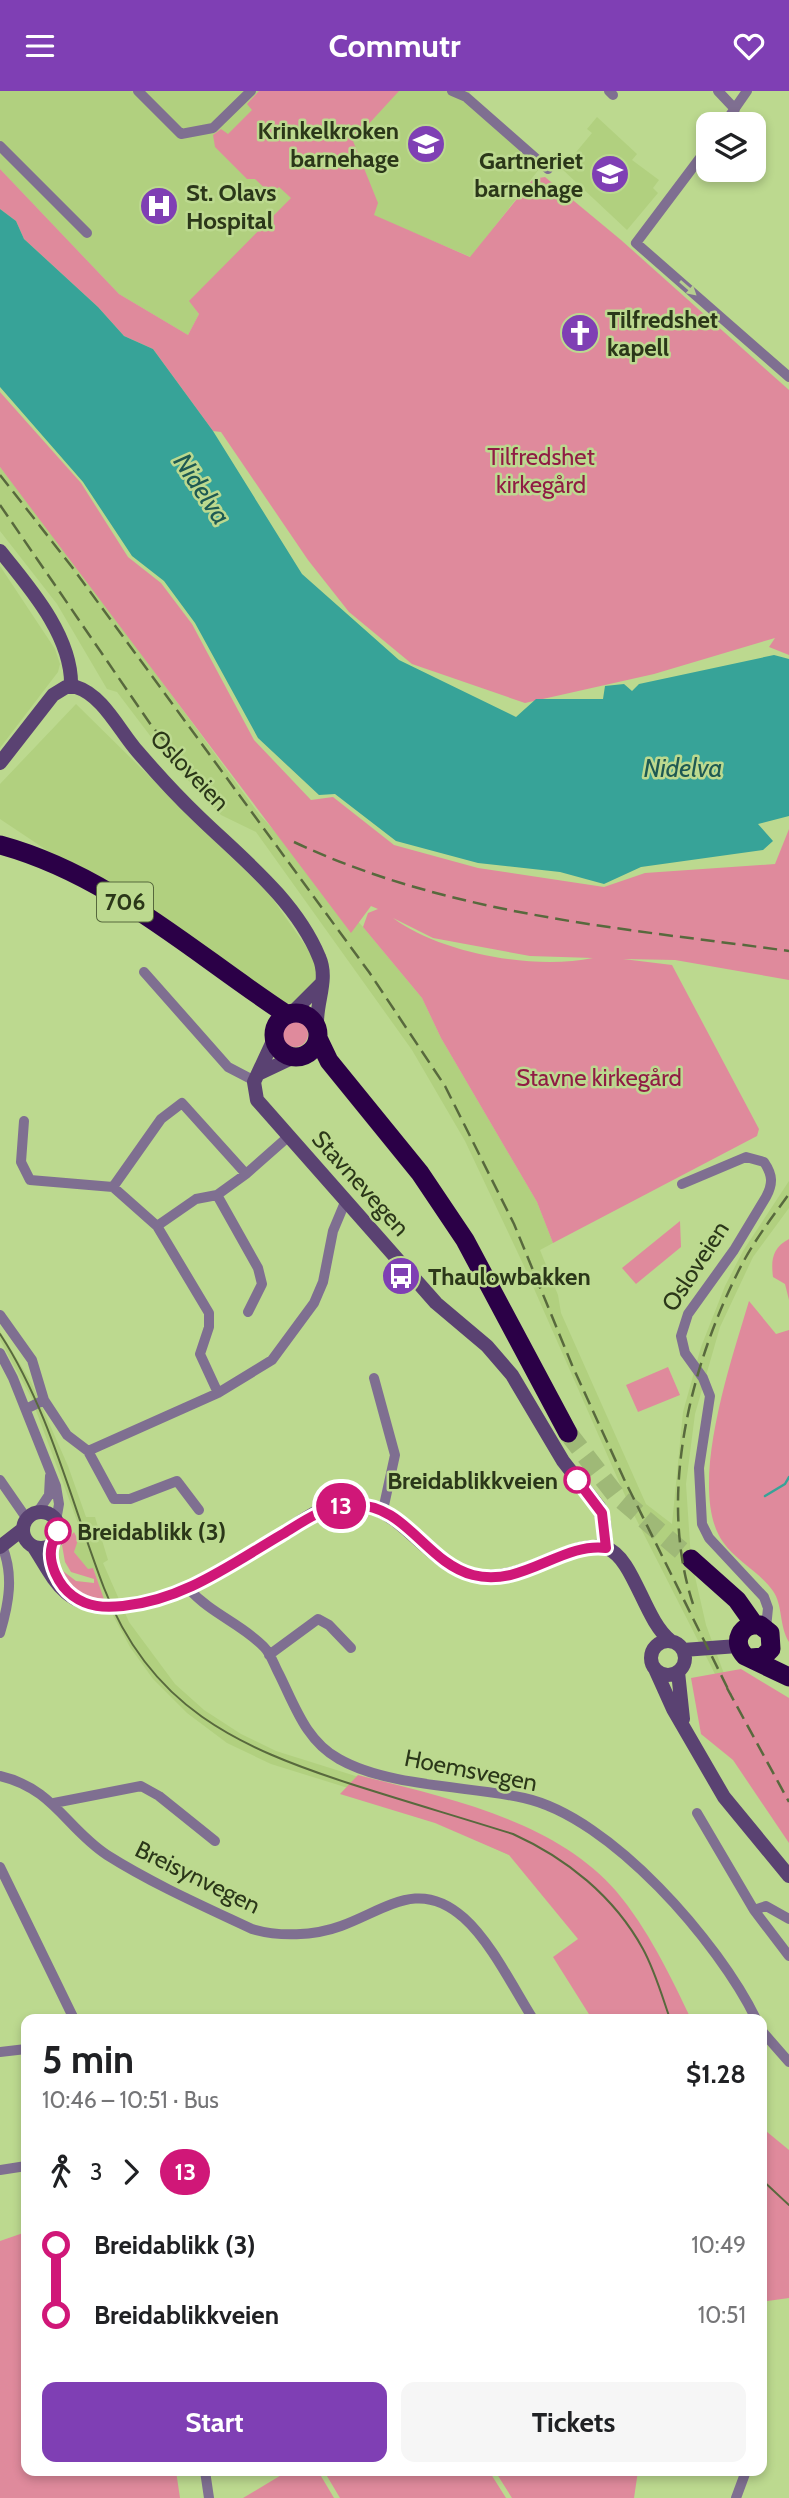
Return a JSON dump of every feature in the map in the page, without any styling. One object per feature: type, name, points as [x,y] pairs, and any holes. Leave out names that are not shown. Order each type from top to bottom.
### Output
[{"type":"highway","name":"706","points":[[0,845],[71,873],[111,894],[184,940],[238,982],[289,1013],[308,1015],[329,1061],[420,1173],[465,1240],[568,1433]]},
{"type":"highway","name":"706","points":[[238,982],[269,1018],[281,1052],[297,1057],[356,1097]]},
{"type":"highway","points":[[274,1036],[289,1013]]},
{"type":"highway","points":[[297,1057],[312,1050],[317,1032]]},
{"type":"highway","name":"Osloveien","points":[[691,1559],[727,1591],[753,1640],[789,1668]]},
{"type":"highway","points":[[753,1640],[789,1677]]},
{"type":"street","points":[[138,91],[181,134],[191,134],[212,128],[251,91]]},
{"type":"street","points":[[452,91],[469,94],[548,169]]},
{"type":"street","points":[[718,91],[735,109]]},
{"type":"street","points":[[733,112],[747,91]]},
{"type":"street","points":[[0,146],[87,233]]},
{"type":"street","points":[[696,163],[636,243],[789,377]]},
{"type":"street","points":[[0,551],[32,593],[67,650],[71,663],[71,687],[53,695],[0,764]]},
{"type":"street","name":"Osloveien","points":[[71,687],[91,694],[124,737],[179,797],[274,891],[316,950],[323,968],[317,1032]]},
{"type":"street","points":[[144,972],[228,1067],[256,1077],[297,1057]]},
{"type":"street","points":[[289,1013],[322,983]]},
{"type":"street","points":[[256,1077],[274,1036]]},
{"type":"street","name":"Stavnevegen","points":[[256,1077],[257,1100],[436,1303],[486,1346],[512,1375],[570,1472],[599,1507],[604,1522],[606,1548]]},
{"type":"street","points":[[113,1187],[161,1119],[182,1103],[246,1174]]},
{"type":"street","points":[[24,1121],[20,1162],[30,1180],[113,1187],[157,1226],[209,1313],[209,1327],[200,1354],[218,1394]]},
{"type":"street","points":[[157,1226],[195,1199],[217,1195],[246,1174],[289,1136]]},
{"type":"street","name":"Osloveien","points":[[682,1184],[746,1157],[764,1162],[771,1174],[771,1188],[766,1197],[734,1251],[688,1314],[681,1336],[685,1353],[704,1378],[710,1396],[699,1468],[702,1524],[709,1538],[764,1597],[768,1608],[753,1640]]},
{"type":"street","points":[[217,1195],[258,1268],[262,1284],[248,1312]]},
{"type":"street","points":[[88,1451],[218,1394],[266,1365],[302,1322],[323,1282],[333,1231],[345,1200]]},
{"type":"street","points":[[0,1315],[32,1360],[44,1400],[67,1435],[88,1451],[114,1499],[130,1499],[177,1481],[199,1510]]},
{"type":"street","points":[[0,1353],[26,1409],[59,1495],[56,1521],[58,1535],[52,1543],[41,1548],[31,1545],[1,1546]]},
{"type":"street","points":[[374,1378],[395,1455],[383,1510]]},
{"type":"street","points":[[26,1409],[44,1400]]},
{"type":"street","points":[[1,1546],[29,1520],[49,1495],[50,1473]]},
{"type":"street","points":[[0,1480],[29,1520],[31,1545],[50,1579],[89,1605],[108,1607]]},
{"type":"street","points":[[124,1606],[159,1600],[189,1589],[327,1508],[355,1504],[383,1510],[448,1564],[475,1576],[510,1576],[588,1548],[606,1548],[620,1557],[644,1607],[679,1656],[684,1724]]},
{"type":"street","points":[[29,1520],[50,1515],[56,1521]]},
{"type":"street","points":[[52,1543],[54,1565],[63,1590]]},
{"type":"street","points":[[0,1633],[10,1585],[9,1565],[1,1546]]},
{"type":"street","name":"Hoemsvegen","points":[[189,1589],[204,1607],[256,1640],[269,1655],[307,1731],[339,1760],[359,1768],[432,1785],[527,1798],[551,1808],[603,1839],[639,1866],[690,1921],[743,1993],[754,2014]]},
{"type":"street","points":[[644,1607],[655,1669],[673,1709],[724,1797],[789,1876]]},
{"type":"street","points":[[269,1655],[318,1619],[338,1633],[351,1648]]},
{"type":"street","points":[[655,1669],[666,1675],[679,1656],[753,1640]]},
{"type":"street","points":[[652,1651],[662,1642],[679,1656]]},
{"type":"street","name":"Breisynvegen","points":[[0,1776],[54,1803],[77,1831],[104,1853],[158,1886],[267,1933],[312,1933],[341,1926],[410,1898],[434,1900],[465,1919],[478,1934],[530,2014]]},
{"type":"street","name":"Breisynvegen","points":[[54,1803],[141,1786],[159,1796],[215,1841]]},
{"type":"street","points":[[697,1813],[754,1910],[789,1956]]},
{"type":"street","points":[[0,1867],[72,2014]]},
{"type":"street","points":[[754,1910],[766,1906],[789,1919]]},
{"type":"street","points":[[767,2037],[789,2062]]},
{"type":"street","points":[[0,2052],[21,2050]]},
{"type":"street","points":[[0,2170],[21,2167]]},
{"type":"street","points":[[206,2476],[209,2498]]},
{"type":"street","points":[[736,2498],[744,2476]]},
{"type":"shaded area","name":"St. Olavs Hospital","points":[[0,91],[471,91],[467,96],[543,164],[471,257],[374,216],[190,301],[199,314],[188,335],[119,294],[0,169]]},
{"type":"shaded area","name":"Gartneriet barnehage","points":[[597,117],[637,154],[632,160],[659,180],[653,188],[658,193],[627,230],[562,169],[592,133],[587,129]]},
{"type":"shaded area","points":[[0,467],[69,555],[259,814],[363,927],[422,998],[441,1038],[537,1202],[553,1243],[540,1250],[558,1295],[561,1313],[646,1504],[672,1524],[683,1412],[701,1347],[725,1286],[743,1251],[789,1181],[789,1208],[753,1257],[720,1327],[695,1414],[686,1484],[691,1559],[706,1625],[723,1671],[782,1782],[744,1731],[631,1509],[524,1266],[465,1141],[412,1050],[256,832],[221,815],[167,758],[117,692],[107,689],[57,604],[0,531]]},
{"type":"shaded area","points":[[0,566],[55,649],[60,664],[58,672],[0,748]]},
{"type":"shaded area","points":[[76,704],[270,895],[314,958],[317,978],[311,991],[294,1004],[276,1003],[0,819],[0,784]]},
{"type":"shaded area","points":[[0,1331],[31,1382],[68,1466],[86,1517],[95,1517],[108,1560],[103,1563],[129,1622],[175,1684],[204,1710],[241,1734],[276,1751],[400,1790],[595,1894],[390,1801],[271,1764],[227,1743],[187,1713],[153,1679],[130,1647],[102,1595],[93,1568],[88,1570],[74,1552],[77,1536],[82,1534],[31,1397],[0,1340]]},
{"type":"green space","name":"Tilfredshet kirkegård","points":[[259,91],[399,91],[353,141],[378,203],[374,215],[470,257],[533,179],[545,177],[621,240],[789,390],[789,655],[769,647],[775,638],[654,674],[525,703],[412,664],[349,612],[308,560],[221,432],[213,431],[153,349],[124,336],[98,307],[24,239],[16,221],[0,209],[0,169],[119,294],[188,335],[199,314],[189,301],[291,198],[279,187],[271,194],[255,179],[247,179],[215,147],[213,135],[221,129],[228,134],[252,110],[247,104]]},
{"type":"green space","name":"Stavne kirkegård","points":[[0,392],[81,483],[128,557],[161,583],[192,624],[254,740],[311,800],[333,797],[394,845],[478,868],[604,887],[645,873],[775,864],[789,829],[789,980],[675,960],[623,959],[672,965],[759,1129],[757,1136],[553,1243],[537,1202],[441,1038],[422,998],[363,927],[368,913],[378,909],[371,906],[351,933],[0,467]],"holes":[[[393,918],[433,938],[530,956],[593,958],[544,962],[489,956],[437,941],[413,931]]]},
{"type":"green space","points":[[295,1021],[304,1025],[308,1034],[304,1043],[295,1047],[286,1043],[282,1034],[286,1025]]},
{"type":"green space","points":[[680,1221],[681,1247],[636,1284],[622,1268]]},
{"type":"green space","points":[[789,1239],[789,1300],[785,1284],[773,1277],[772,1265],[776,1250]]},
{"type":"green space","points":[[749,1301],[776,1334],[789,1330],[789,1642],[773,1591],[723,1542],[713,1519],[709,1491],[710,1458],[716,1424]]},
{"type":"green space","points":[[668,1367],[680,1395],[638,1412],[626,1385]]},
{"type":"green space","points":[[74,1532],[78,1540],[74,1552],[88,1569],[93,1568],[105,1602],[79,1594],[59,1568],[76,1581],[94,1583],[94,1579],[71,1572],[65,1562],[62,1545]]},
{"type":"green space","points":[[741,1669],[789,1698],[789,1843],[733,1760],[701,1734],[691,1678]]},
{"type":"green space","points":[[358,1775],[426,1792],[496,1815],[562,1846],[591,1867],[616,1891],[648,1937],[688,2014],[589,2014],[553,1957],[578,1939],[509,1855],[435,1823],[340,1794]]},
{"type":"green space","points":[[767,2132],[789,2150],[789,2298],[767,2301]]},
{"type":"green space","points":[[21,2234],[21,2476],[177,2476],[180,2498],[0,2498],[0,2241]]},
{"type":"green space","points":[[280,2476],[321,2476],[334,2498],[243,2498]]},
{"type":"green space","points":[[327,2476],[492,2476],[506,2498],[340,2498]]},
{"type":"green space","points":[[498,2476],[637,2476],[634,2498],[512,2498]]},
{"type":"water","name":"Nidelva","points":[[0,209],[16,221],[24,239],[98,307],[124,336],[153,349],[213,431],[302,574],[399,660],[516,717],[536,699],[603,699],[605,686],[624,684],[632,691],[639,684],[774,655],[789,659],[789,816],[758,824],[773,841],[763,850],[641,867],[604,884],[560,872],[478,863],[396,841],[335,794],[319,795],[258,738],[195,623],[164,581],[132,556],[83,482],[0,387]]},
{"type":"waterway","points":[[765,1496],[785,1484],[789,1477]]},
{"type":"tunnel","points":[[568,1433],[615,1494],[691,1559]]},
{"type":"tram line","points":[[0,1334],[46,1425],[104,1588],[123,1629],[146,1664],[172,1693],[202,1717],[271,1755],[351,1784],[513,1834],[552,1855],[587,1881],[618,1912],[643,1949],[668,2014]]},
{"type":"tram line","points":[[767,2185],[789,2205]]},
{"type":"railway","points":[[0,475],[72,567],[369,972],[445,1086],[514,1224],[572,1365],[624,1479],[731,1695]]},
{"type":"railway","points":[[0,505],[151,725],[179,758],[221,797]]},
{"type":"railway","points":[[294,842],[353,867],[474,903],[599,926],[789,951]]},
{"type":"railway","points":[[693,1604],[683,1563],[678,1521],[684,1436],[693,1393],[705,1352],[737,1274],[789,1194]]},
{"type":"railway","points":[[727,1688],[789,1802]]},
{"type":"bus line","name":"13","points":[[58,1531],[56,1540],[52,1543],[52,1557],[63,1590],[79,1601],[100,1607],[159,1600],[189,1589],[327,1508],[355,1504],[383,1510],[402,1523],[439,1557],[459,1570],[475,1576],[502,1577],[588,1548],[606,1548],[602,1513],[577,1480]]},
{"type":"place","name":"Krinkelkroken barnehage","points":[[426,144]]},
{"type":"place","name":"Gartneriet barnehage","points":[[610,174]]},
{"type":"place","name":"St. Olavs Hospital","points":[[159,206]]},
{"type":"place","name":"Tilfredshet kapell","points":[[580,333]]},
{"type":"place","name":"Thaulowbakken","points":[[401,1276]]},
{"type":"place","name":"Breidablikkveien","points":[[577,1480]]},
{"type":"place","name":"Breidablikk (3)","points":[[58,1531]]}]
